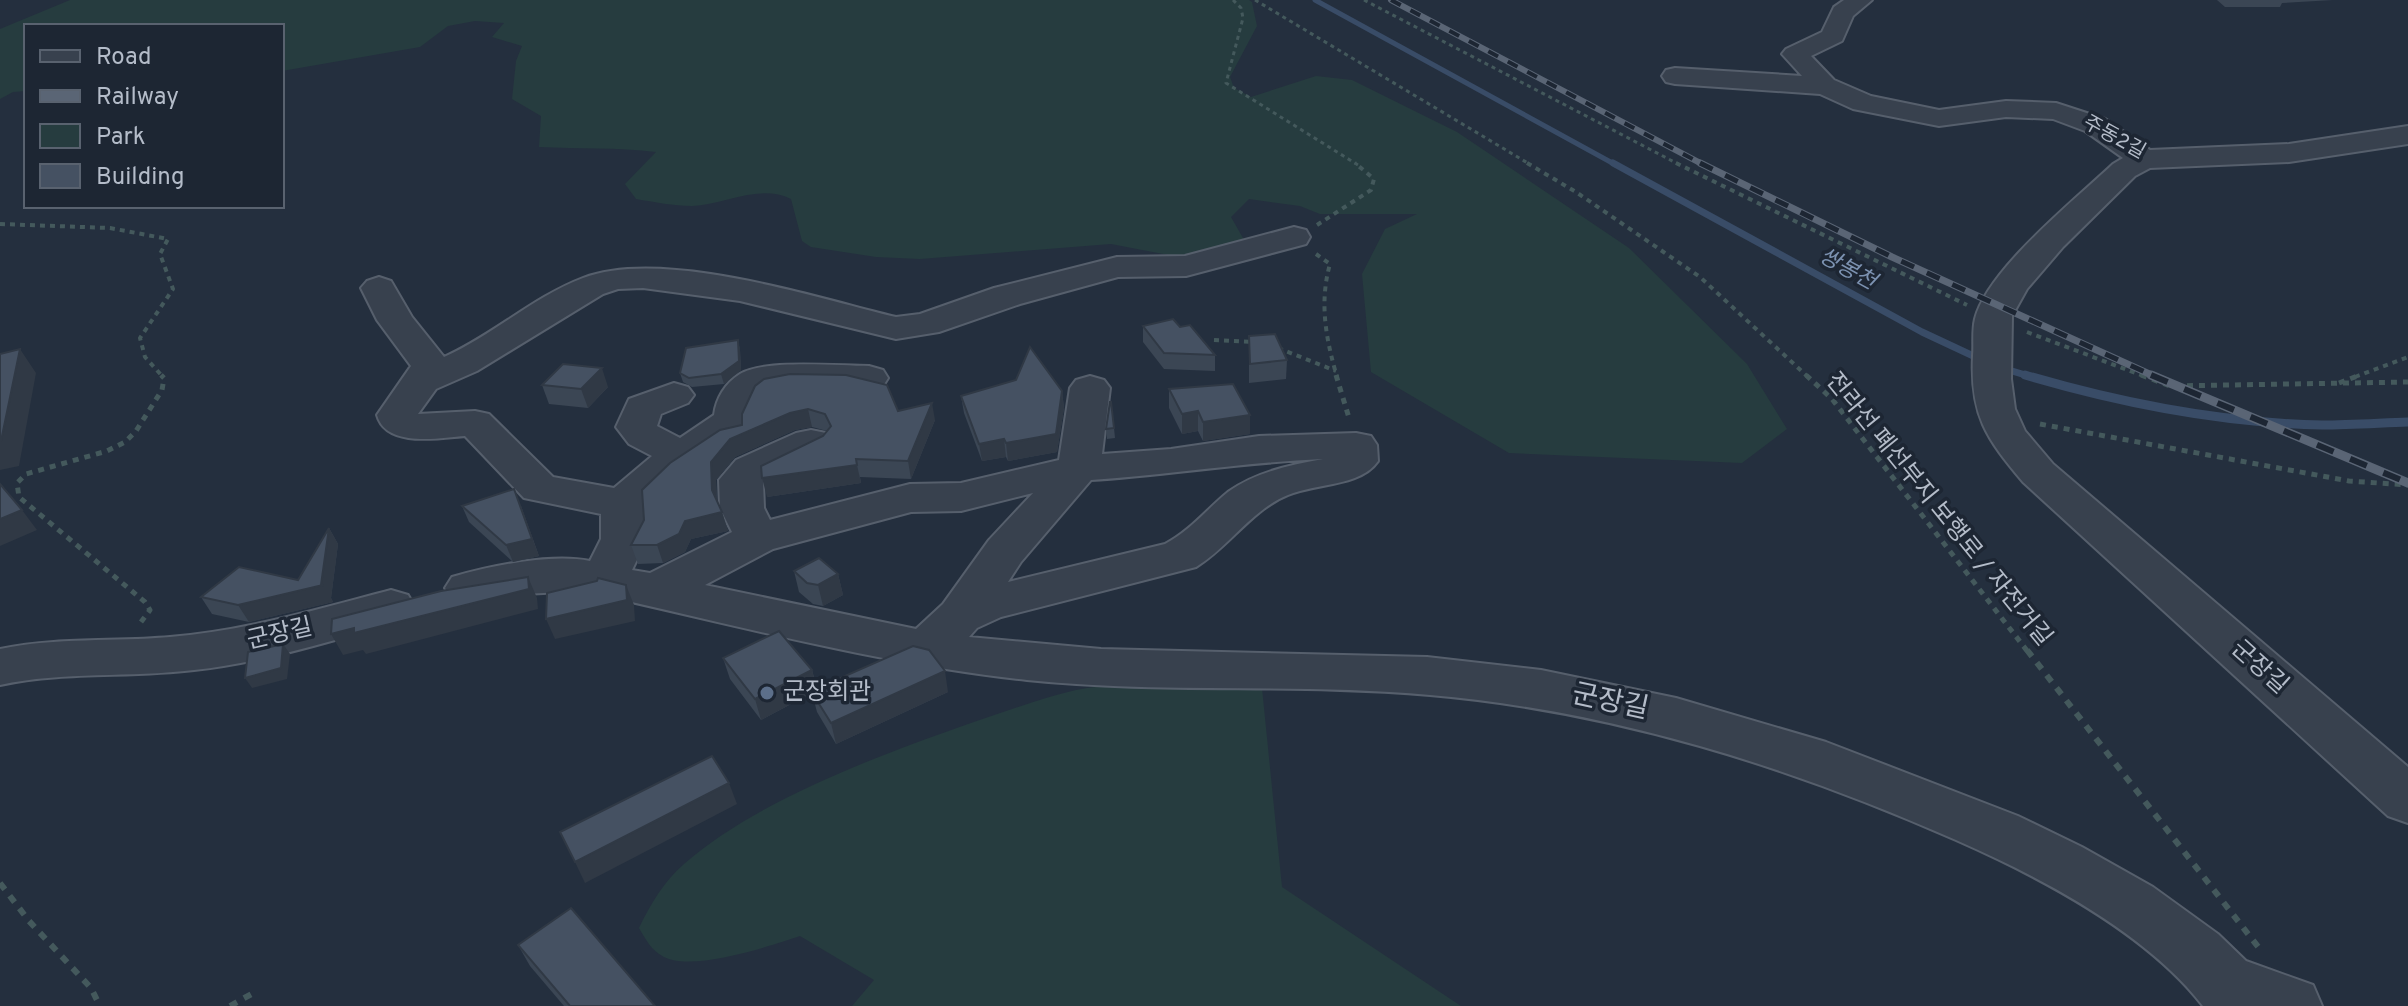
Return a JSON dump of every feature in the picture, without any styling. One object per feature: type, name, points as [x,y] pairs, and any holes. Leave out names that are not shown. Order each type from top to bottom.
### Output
[{"type":"street","name":"주동2길","points":[[1825,86],[1795,54],[1833,36],[1842,12],[1860,0]]},
{"type":"street","name":"주동2길","points":[[1675,76],[1825,86],[1863,103],[1926,116],[1950,118],[2023,109],[2067,113],[2105,131],[2144,159],[2289,153],[2408,135]]},
{"type":"street","points":[[1992,404],[1994,321],[2012,282],[2124,170],[2144,159]]},
{"type":"street","points":[[422,381],[463,363],[591,287],[614,279],[643,278],[740,290],[896,328],[926,324],[1007,296],[1117,267],[1186,266],[1294,237]]},
{"type":"street","points":[[379,288],[395,320],[430,365],[397,415],[398,420],[421,427],[475,423],[539,488],[623,504]]},
{"type":"street","points":[[623,504],[680,454],[733,419],[736,400],[754,382],[783,377],[869,378]]},
{"type":"street","points":[[943,633],[1005,551],[1079,468],[1090,388]]},
{"type":"street","points":[[674,395],[643,407],[636,427],[645,438],[667,444],[680,454]]},
{"type":"street","name":"군장길","points":[[1992,404],[2012,443],[2038,473],[2408,800]]},
{"type":"street","points":[[757,538],[742,508],[741,480],[751,469],[811,442]]},
{"type":"street","points":[[657,590],[757,538],[910,498],[961,497],[1079,468],[1171,462],[1259,449],[1356,445],[1357,461],[1353,465],[1305,474],[1268,486],[1242,503],[1195,548],[1180,556],[986,604],[943,633]]},
{"type":"street","points":[[604,579],[624,539],[623,504]]},
{"type":"street","name":"군장길","points":[[0,667],[42,658],[170,655],[256,642],[447,592],[524,578],[573,575],[943,633],[1052,665],[1403,674],[1473,679],[1566,694],[1682,719],[1841,769],[1945,810],[2041,853],[2122,901],[2177,941],[2256,988]]},
{"type":"path","points":[[1233,0],[1241,8],[1243,18],[1226,83],[1262,108],[1353,159],[1374,179],[1371,190],[1330,219],[1294,237],[1330,264],[1324,279],[1322,306],[1356,445]]},
{"type":"path","name":"전라선 폐선부지 보행로 / 자전거길","points":[[1255,0],[1576,192],[1688,268],[1832,399],[2256,988]]},
{"type":"path","points":[[1364,0],[1745,199],[1994,321],[2051,344],[2170,386],[2408,382]]},
{"type":"path","points":[[0,224],[71,226],[146,233],[168,239],[160,254],[173,289],[140,338],[145,357],[164,378],[162,390],[136,431],[115,448],[26,474],[17,483],[19,497],[148,606],[147,616],[111,656]]},
{"type":"path","points":[[1214,340],[1263,344]]},
{"type":"path","points":[[1275,347],[1336,371]]},
{"type":"path","points":[[2334,385],[2408,357]]},
{"type":"path","points":[[1992,404],[2349,481],[2408,485]]},
{"type":"path","points":[[0,883],[29,921],[91,988],[100,1006]]},
{"type":"path","points":[[230,1006],[257,991]]},
{"type":"green space","points":[[70,0],[1249,0],[1257,26],[1230,77],[1234,88],[1251,97],[1316,76],[1352,80],[1457,132],[1629,248],[1747,364],[1787,429],[1742,463],[1509,453],[1371,372],[1362,274],[1385,229],[1417,214],[1320,214],[1300,206],[1249,199],[1231,217],[1247,245],[1184,258],[1111,244],[920,259],[876,257],[811,247],[802,241],[791,199],[779,195],[754,194],[692,206],[636,199],[625,184],[656,152],[539,147],[541,116],[512,99],[516,61],[522,46],[492,37],[504,23],[475,21],[448,26],[420,47],[284,71],[284,24],[24,24],[24,91],[13,92],[0,99],[0,29]]},
{"type":"green space","points":[[1154,682],[1262,688],[1282,887],[1461,1006],[852,1006],[874,980],[800,936],[731,956],[677,961],[656,951],[639,928],[658,894],[684,864],[747,819],[783,800],[859,765],[1050,697],[1086,688]]},
{"type":"building","points":[[1173,319],[1180,327],[1190,325],[1215,355],[1164,353],[1143,326]]},
{"type":"building","points":[[1275,334],[1287,360],[1250,364],[1249,336]]},
{"type":"building","points":[[738,340],[739,361],[721,374],[689,378],[680,373],[686,348]]},
{"type":"building","points":[[1030,347],[1062,391],[1056,434],[1006,443],[1004,439],[979,444],[961,396],[1016,380]]},
{"type":"building","points":[[20,349],[1,441],[0,441],[0,354]]},
{"type":"building","points":[[563,364],[602,368],[581,389],[542,385]]},
{"type":"building","points":[[790,374],[846,375],[887,385],[898,411],[932,403],[908,461],[856,459],[857,465],[762,478],[761,466],[823,436],[831,426],[825,414],[808,409],[790,413],[730,439],[711,462],[712,490],[722,512],[685,521],[679,534],[657,545],[631,545],[644,520],[642,490],[670,463],[720,430],[742,425],[742,414],[755,386],[764,379]]},
{"type":"building","points":[[1233,384],[1250,415],[1203,422],[1198,411],[1182,414],[1169,389]]},
{"type":"building","points":[[1110,402],[1114,428],[1106,429]]},
{"type":"building","points":[[0,484],[22,510],[0,519]]},
{"type":"building","points":[[514,489],[532,539],[506,545],[462,506]]},
{"type":"building","points":[[329,528],[323,585],[238,605],[201,597],[239,567],[298,580]]},
{"type":"building","points":[[819,558],[838,574],[818,585],[807,583],[794,571]]},
{"type":"building","points":[[528,577],[529,589],[354,633],[354,628],[331,634],[332,619],[441,591]]},
{"type":"building","points":[[598,578],[626,585],[627,600],[546,619],[547,593],[597,581]]},
{"type":"building","points":[[779,631],[812,670],[755,699],[723,658]]},
{"type":"building","points":[[283,644],[281,668],[245,678],[248,652]]},
{"type":"building","points":[[913,646],[929,650],[945,671],[831,723],[811,691]]},
{"type":"building","points":[[712,756],[729,783],[575,862],[560,832]]},
{"type":"building","points":[[571,908],[655,1006],[570,1006],[518,945]]},
{"type":"waterway","name":"쌍봉천","points":[[1315,0],[1616,165]]},
{"type":"waterway","name":"쌍봉천","points":[[1613,163],[1922,332],[1984,361]]},
{"type":"waterway","name":"쌍봉천","points":[[2002,368],[2028,376]]},
{"type":"waterway","name":"쌍봉천","points":[[2028,376],[2134,403],[2209,416],[2322,425],[2408,422]]},
{"type":"waterway","name":"쌍봉천","points":[[2028,376],[2032,377]]},
{"type":"railway","points":[[1391,0],[1703,164]]},
{"type":"railway","points":[[1703,164],[1892,257],[2156,377]]},
{"type":"railway","points":[[2151,375],[2408,483]]},
{"type":"place","name":"군장회관","points":[[767,693]]}]
